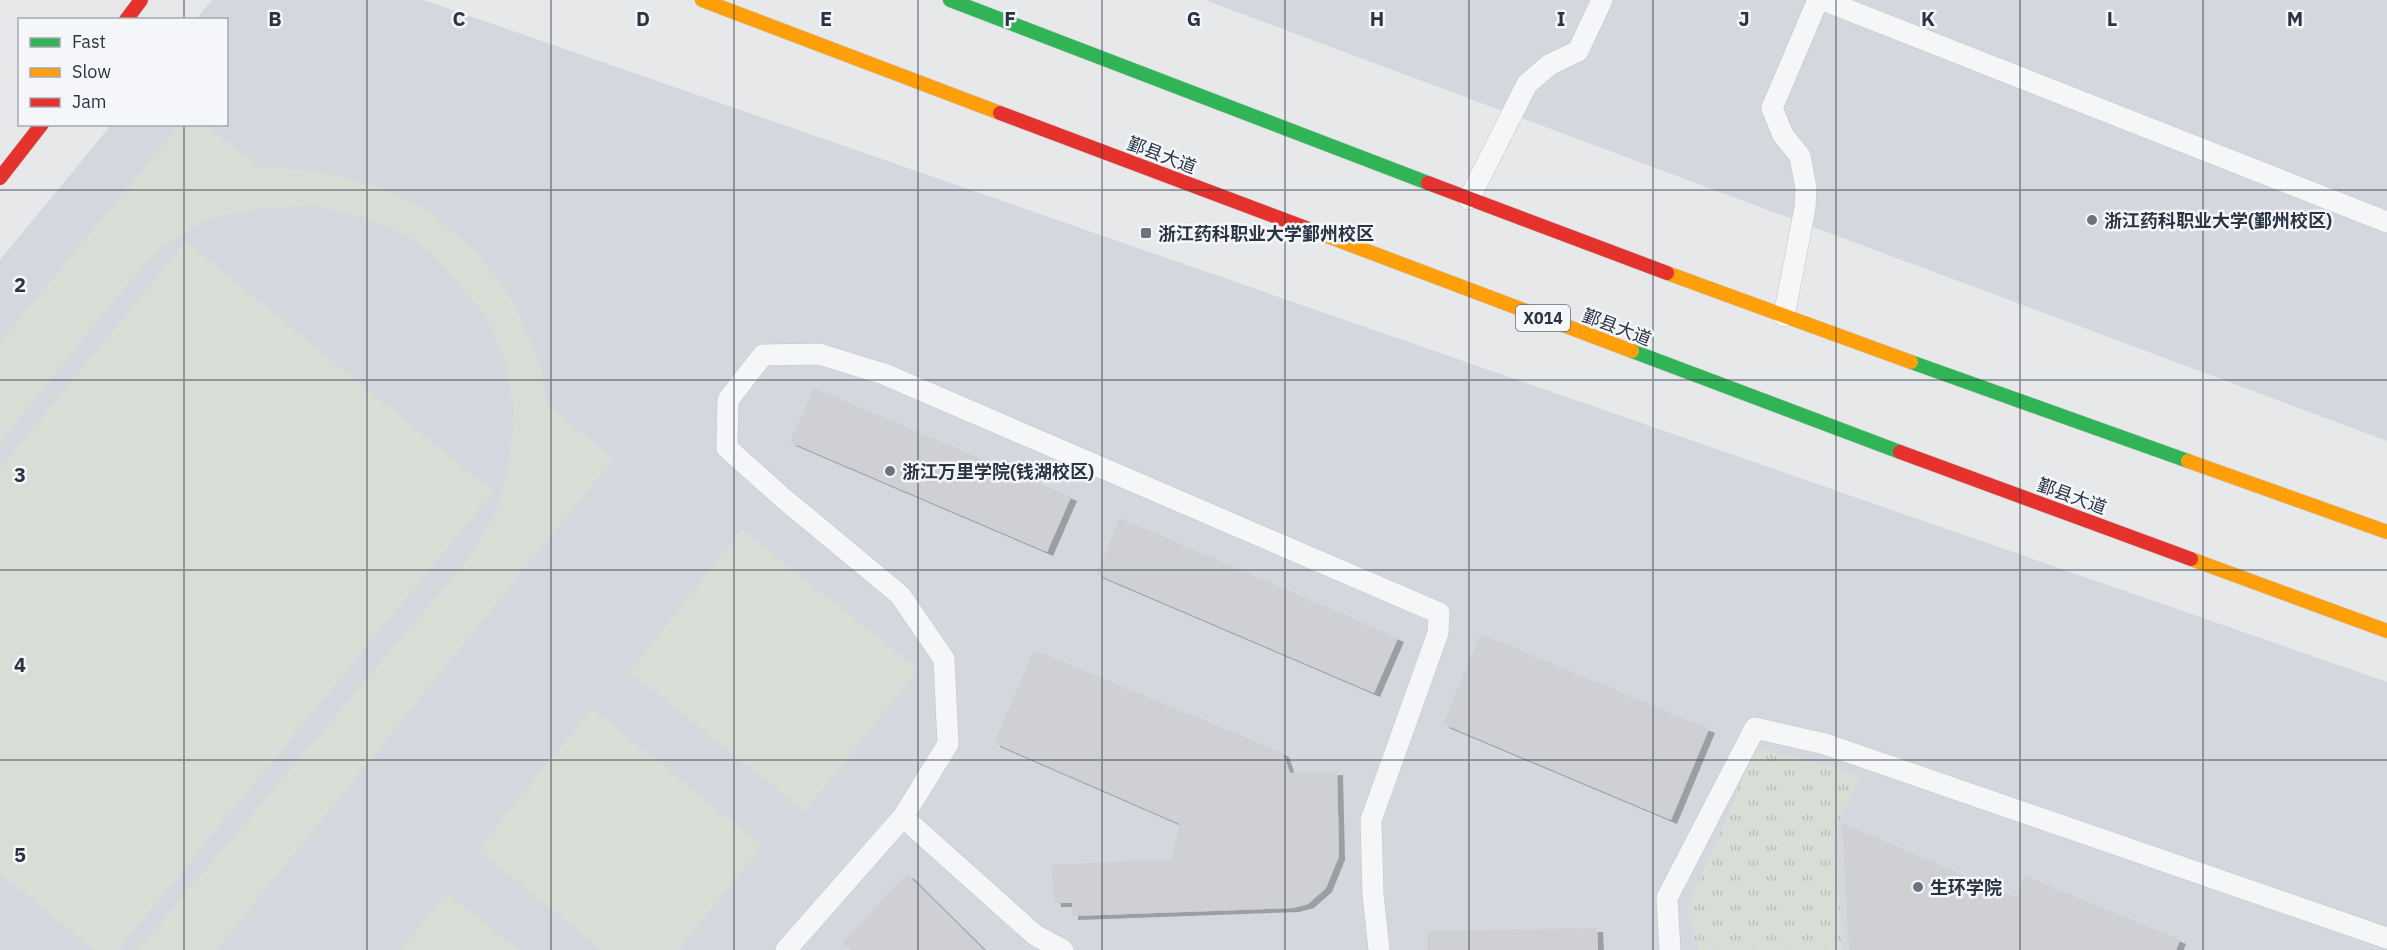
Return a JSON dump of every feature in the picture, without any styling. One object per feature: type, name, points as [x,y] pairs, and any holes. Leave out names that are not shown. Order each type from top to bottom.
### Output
[{"type":"main road","points":[[128,18],[141,0]]},
{"type":"main road","name":"鄞县大道","points":[[702,0],[1813,420],[2387,631]]},
{"type":"main road","points":[[950,0],[1469,199],[2387,532]]},
{"type":"main road","points":[[0,178],[40,126]]},
{"type":"lane","points":[[1469,199],[1527,84],[1549,64],[1578,51],[1602,0]]},
{"type":"lane","points":[[1784,315],[1805,208],[1806,188],[1800,156],[1783,135],[1772,108],[1818,0]]},
{"type":"lane","points":[[1822,0],[2387,222]]},
{"type":"lane","points":[[786,950],[903,817],[948,744],[944,659],[900,595],[783,498],[727,448],[728,400],[763,355],[819,354],[884,374],[1439,613],[1438,633],[1371,820],[1373,894],[1379,950]]},
{"type":"lane","points":[[1670,950],[1667,898],[1755,728],[1825,744],[2387,938]]},
{"type":"lane","points":[[903,817],[1035,935],[1063,950]]},
{"type":"shaded area","name":"浙江万里学院(钱湖校区)","points":[[212,0],[424,0],[2387,682],[2387,950],[0,950],[0,260],[110,126],[228,126],[228,18],[197,18]]},
{"type":"shaded area","name":"浙江药科职业大学(鄞州校区)","points":[[1205,0],[2387,0],[2387,441]]},
{"type":"green space","points":[[178,126],[208,126],[259,167],[313,170],[374,185],[428,210],[480,255],[514,303],[540,364],[547,403],[614,459],[217,950],[132,950],[150,935],[471,555],[496,511],[509,463],[514,411],[505,362],[486,317],[436,258],[408,236],[362,217],[313,206],[263,209],[209,218],[166,244],[146,262],[0,443],[0,342]]},
{"type":"green space","points":[[186,241],[494,492],[118,950],[93,950],[0,874],[0,468]]},
{"type":"green space","points":[[742,529],[919,669],[805,812],[629,672]]},
{"type":"green space","points":[[592,708],[763,846],[678,950],[601,950],[477,850]]},
{"type":"green space","points":[[1756,748],[1819,763],[1861,777],[1840,817],[1836,842],[1842,950],[1698,950],[1687,908]]},
{"type":"green space","points":[[447,892],[519,950],[400,950]]},
{"type":"building","points":[[814,388],[1071,497],[1047,552],[790,442]]},
{"type":"building","points":[[1120,518],[1398,638],[1374,693],[1096,574]]},
{"type":"building","points":[[1481,634],[1709,729],[1671,820],[1443,724]]},
{"type":"building","points":[[1034,650],[1283,753],[1290,773],[1337,771],[1339,856],[1326,888],[1308,904],[1293,908],[1072,916],[1072,903],[1055,903],[1051,865],[1171,859],[1180,824],[994,743]]},
{"type":"building","name":"生环学院","points":[[1842,823],[2016,898],[2025,876],[2180,940],[2176,950],[1849,950]]},
{"type":"building","points":[[907,874],[984,950],[851,950],[843,942]]},
{"type":"building","points":[[1597,928],[1598,950],[1427,950],[1427,931]]},
{"type":"traffic: fast","points":[[950,0],[1428,183]]},
{"type":"traffic: fast","points":[[1632,351],[1900,452]]},
{"type":"traffic: fast","points":[[1911,362],[2188,461]]},
{"type":"traffic: slow","points":[[702,0],[1000,113]]},
{"type":"traffic: slow","points":[[1306,228],[1632,351]]},
{"type":"traffic: slow","points":[[1667,273],[1911,362]]},
{"type":"traffic: slow","points":[[2188,461],[2387,532]]},
{"type":"traffic: slow","points":[[2191,559],[2387,631]]},
{"type":"traffic: jam","points":[[128,18],[141,0]]},
{"type":"traffic: jam","points":[[1000,113],[1306,228]]},
{"type":"traffic: jam","points":[[0,178],[40,126]]},
{"type":"traffic: jam","points":[[1428,183],[1667,273]]},
{"type":"traffic: jam","points":[[1900,452],[2191,559]]},
{"type":"place","name":"浙江药科职业大学(鄞州校区)","points":[[2092,220]]},
{"type":"place","name":"浙江药科职业大学鄞州校区","points":[[1146,233]]},
{"type":"place","name":"浙江万里学院(钱湖校区)","points":[[890,471]]},
{"type":"place","name":"生环学院","points":[[1918,887]]}]
